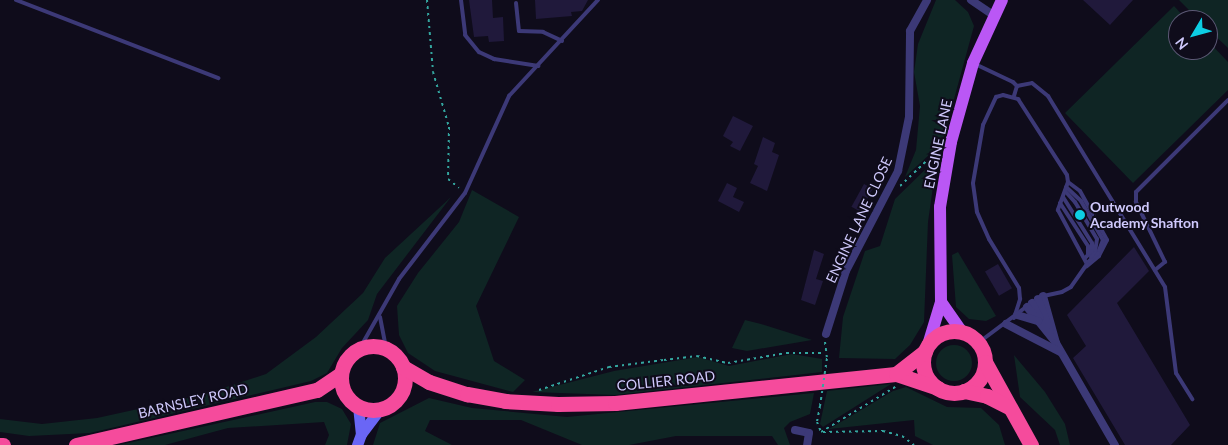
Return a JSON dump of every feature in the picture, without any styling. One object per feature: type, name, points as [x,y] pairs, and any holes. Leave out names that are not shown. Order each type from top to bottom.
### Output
[{"type":"highway","points":[[896,374],[940,335],[963,333],[978,343],[985,362],[1031,445]]},
{"type":"highway","points":[[369,346],[386,349],[403,368],[402,390],[394,402],[380,409],[354,403],[341,383],[341,374],[347,358],[360,348],[369,346]]},
{"type":"highway","points":[[927,348],[924,368],[938,388],[951,393],[964,391],[987,396],[1009,407]]},
{"type":"highway","points":[[964,391],[979,380],[985,362]]},
{"type":"highway","name":"COLLIER ROAD","points":[[403,368],[441,386],[505,401],[558,404],[615,403],[896,374],[938,388]]},
{"type":"highway","name":"BARNSLEY ROAD","points":[[76,445],[317,390],[341,374]]},
{"type":"highway","name":"COLLIER ROAD","points":[[402,390],[441,386]]},
{"type":"highway","name":"BARNSLEY ROAD","points":[[317,390],[354,403]]},
{"type":"main road","name":"ENGINE LANE","points":[[927,348],[941,302],[940,207],[951,142],[973,63],[1002,0]]},
{"type":"main road","points":[[941,302],[963,333]]},
{"type":"street","name":"ENGINE LANE CLOSE","points":[[826,334],[846,271],[888,190],[905,145],[909,117],[910,31],[927,0]]},
{"type":"street","points":[[971,0],[993,16]]},
{"type":"street","points":[[1035,301],[1038,321],[1056,342]]},
{"type":"street","points":[[1035,301],[1060,352],[1115,445]]},
{"type":"street","points":[[1035,301],[1056,342]]},
{"type":"street","points":[[1016,316],[1038,321]]},
{"type":"street","points":[[1006,324],[1060,352]]},
{"type":"street","points":[[354,403],[359,439]]},
{"type":"street","points":[[359,439],[380,409]]},
{"type":"street","points":[[795,430],[809,433],[807,445]]},
{"type":"lane","points":[[16,0],[218,78]]},
{"type":"lane","points":[[460,0],[466,35],[479,52],[494,59],[538,66]]},
{"type":"lane","points":[[360,348],[380,317],[395,286],[464,193],[509,96],[598,0]]},
{"type":"lane","points":[[516,3],[519,31],[543,32],[562,41]]},
{"type":"lane","points":[[973,63],[1017,86],[1032,83],[1048,96],[1155,270],[1168,296],[1176,373],[1192,399]]},
{"type":"lane","points":[[1014,96],[1017,86]]},
{"type":"lane","points":[[1016,316],[1020,299],[1019,288],[989,239],[977,212],[973,184],[980,134],[993,102],[1004,95],[1014,96],[1064,169],[1066,187],[1058,210],[1086,261]]},
{"type":"lane","points":[[1155,270],[1165,262],[1136,202],[1136,192],[1228,100]]},
{"type":"lane","points":[[1066,187],[1080,191],[1107,240],[1099,256],[1086,261]]},
{"type":"lane","points":[[1066,187],[1097,239],[1095,251],[1086,261]]},
{"type":"lane","points":[[978,343],[1035,301],[1071,287],[1092,252],[1092,243],[1063,197]]},
{"type":"lane","points":[[1060,203],[1088,246],[1090,251],[1086,261]]},
{"type":"lane","points":[[380,317],[386,349]]},
{"type":"path","points":[[427,0],[433,72],[449,127],[448,179],[464,193]]},
{"type":"path","points":[[888,190],[902,185],[943,146],[951,142]]},
{"type":"path","points":[[821,432],[818,422],[827,358],[825,353],[826,334]]},
{"type":"path","points":[[533,392],[609,367],[696,356],[728,363],[786,353],[825,353]]},
{"type":"path","points":[[821,432],[898,385],[910,384],[911,379]]},
{"type":"path","points":[[809,433],[883,431],[902,436],[914,445]]},
{"type":"green space","points":[[936,0],[955,0],[968,12],[974,26],[942,143],[905,177],[916,150],[920,106],[914,72],[918,44]]},
{"type":"green space","points":[[1179,0],[1228,0],[1228,48],[1218,38],[1218,10],[1189,10]]},
{"type":"green space","points":[[1168,12],[1168,60],[1218,60],[1218,52],[1228,62],[1228,90],[1133,183],[1065,113]]},
{"type":"green space","points":[[937,158],[928,222],[924,322],[910,345],[895,359],[839,358],[843,317],[865,251],[880,246],[895,199]]},
{"type":"green space","points":[[472,190],[519,217],[476,306],[494,361],[525,380],[513,392],[435,371],[408,353],[399,335],[397,306],[418,273],[459,222]]},
{"type":"green space","points":[[451,197],[377,294],[368,320],[342,348],[327,373],[311,381],[90,433],[29,436],[0,432],[0,419],[42,424],[97,418],[202,395],[266,374],[316,337],[363,293],[385,258]]},
{"type":"green space","points":[[958,252],[996,316],[986,321],[969,319],[956,307],[952,255]]},
{"type":"green space","points":[[745,320],[812,340],[747,351],[732,348]]},
{"type":"green space","points":[[954,345],[961,346],[967,350],[971,356],[971,370],[967,376],[961,380],[954,381],[947,380],[941,376],[937,370],[936,363],[937,356],[941,350],[947,346]]},
{"type":"green space","points":[[792,354],[822,359],[822,372],[615,395],[532,392],[614,371],[698,357],[729,366]]},
{"type":"green space","points":[[1014,355],[1045,392],[1065,424],[1070,445],[1060,445],[1055,430],[1020,397]]},
{"type":"green space","points":[[891,384],[823,427],[820,424],[827,391]]},
{"type":"green space","points":[[906,387],[947,407],[981,408],[999,425],[1005,445],[933,445],[915,436],[914,420],[829,429],[893,391]]},
{"type":"green space","points":[[814,393],[810,414],[790,422],[784,428],[790,445],[778,445],[772,436],[676,436],[629,445],[582,445],[521,420],[430,420],[425,431],[452,445],[373,445],[380,423],[429,398],[472,408],[567,417]]},
{"type":"green space","points":[[315,402],[327,402],[342,409],[351,424],[347,445],[325,445],[329,435],[324,422],[228,428],[165,445],[119,445]]},
{"type":"building","points":[[469,0],[492,0],[493,18],[503,17],[504,41],[489,42],[488,36],[474,37]]},
{"type":"building","points":[[535,0],[588,0],[582,11],[571,12],[572,16],[536,19]]},
{"type":"building","points":[[1083,0],[1133,0],[1110,25]]},
{"type":"building","points":[[733,116],[753,126],[740,151],[730,146],[733,142],[723,136]]},
{"type":"building","points":[[763,137],[775,143],[772,152],[779,155],[767,191],[750,183],[758,166],[754,164]]},
{"type":"building","points":[[727,183],[737,188],[733,197],[744,202],[739,212],[718,201]]},
{"type":"building","points":[[864,184],[873,189],[860,212],[851,207]]},
{"type":"building","points":[[1134,247],[1149,271],[1117,303],[1190,425],[1171,445],[1125,445],[1073,358],[1086,346],[1067,315]]},
{"type":"building","points":[[814,250],[824,254],[816,279],[823,281],[815,305],[801,300]]},
{"type":"building","points":[[998,264],[1012,288],[999,296],[985,272]]},
{"type":"place","name":"Outwood Academy Shafton","points":[[1080,215]]}]
